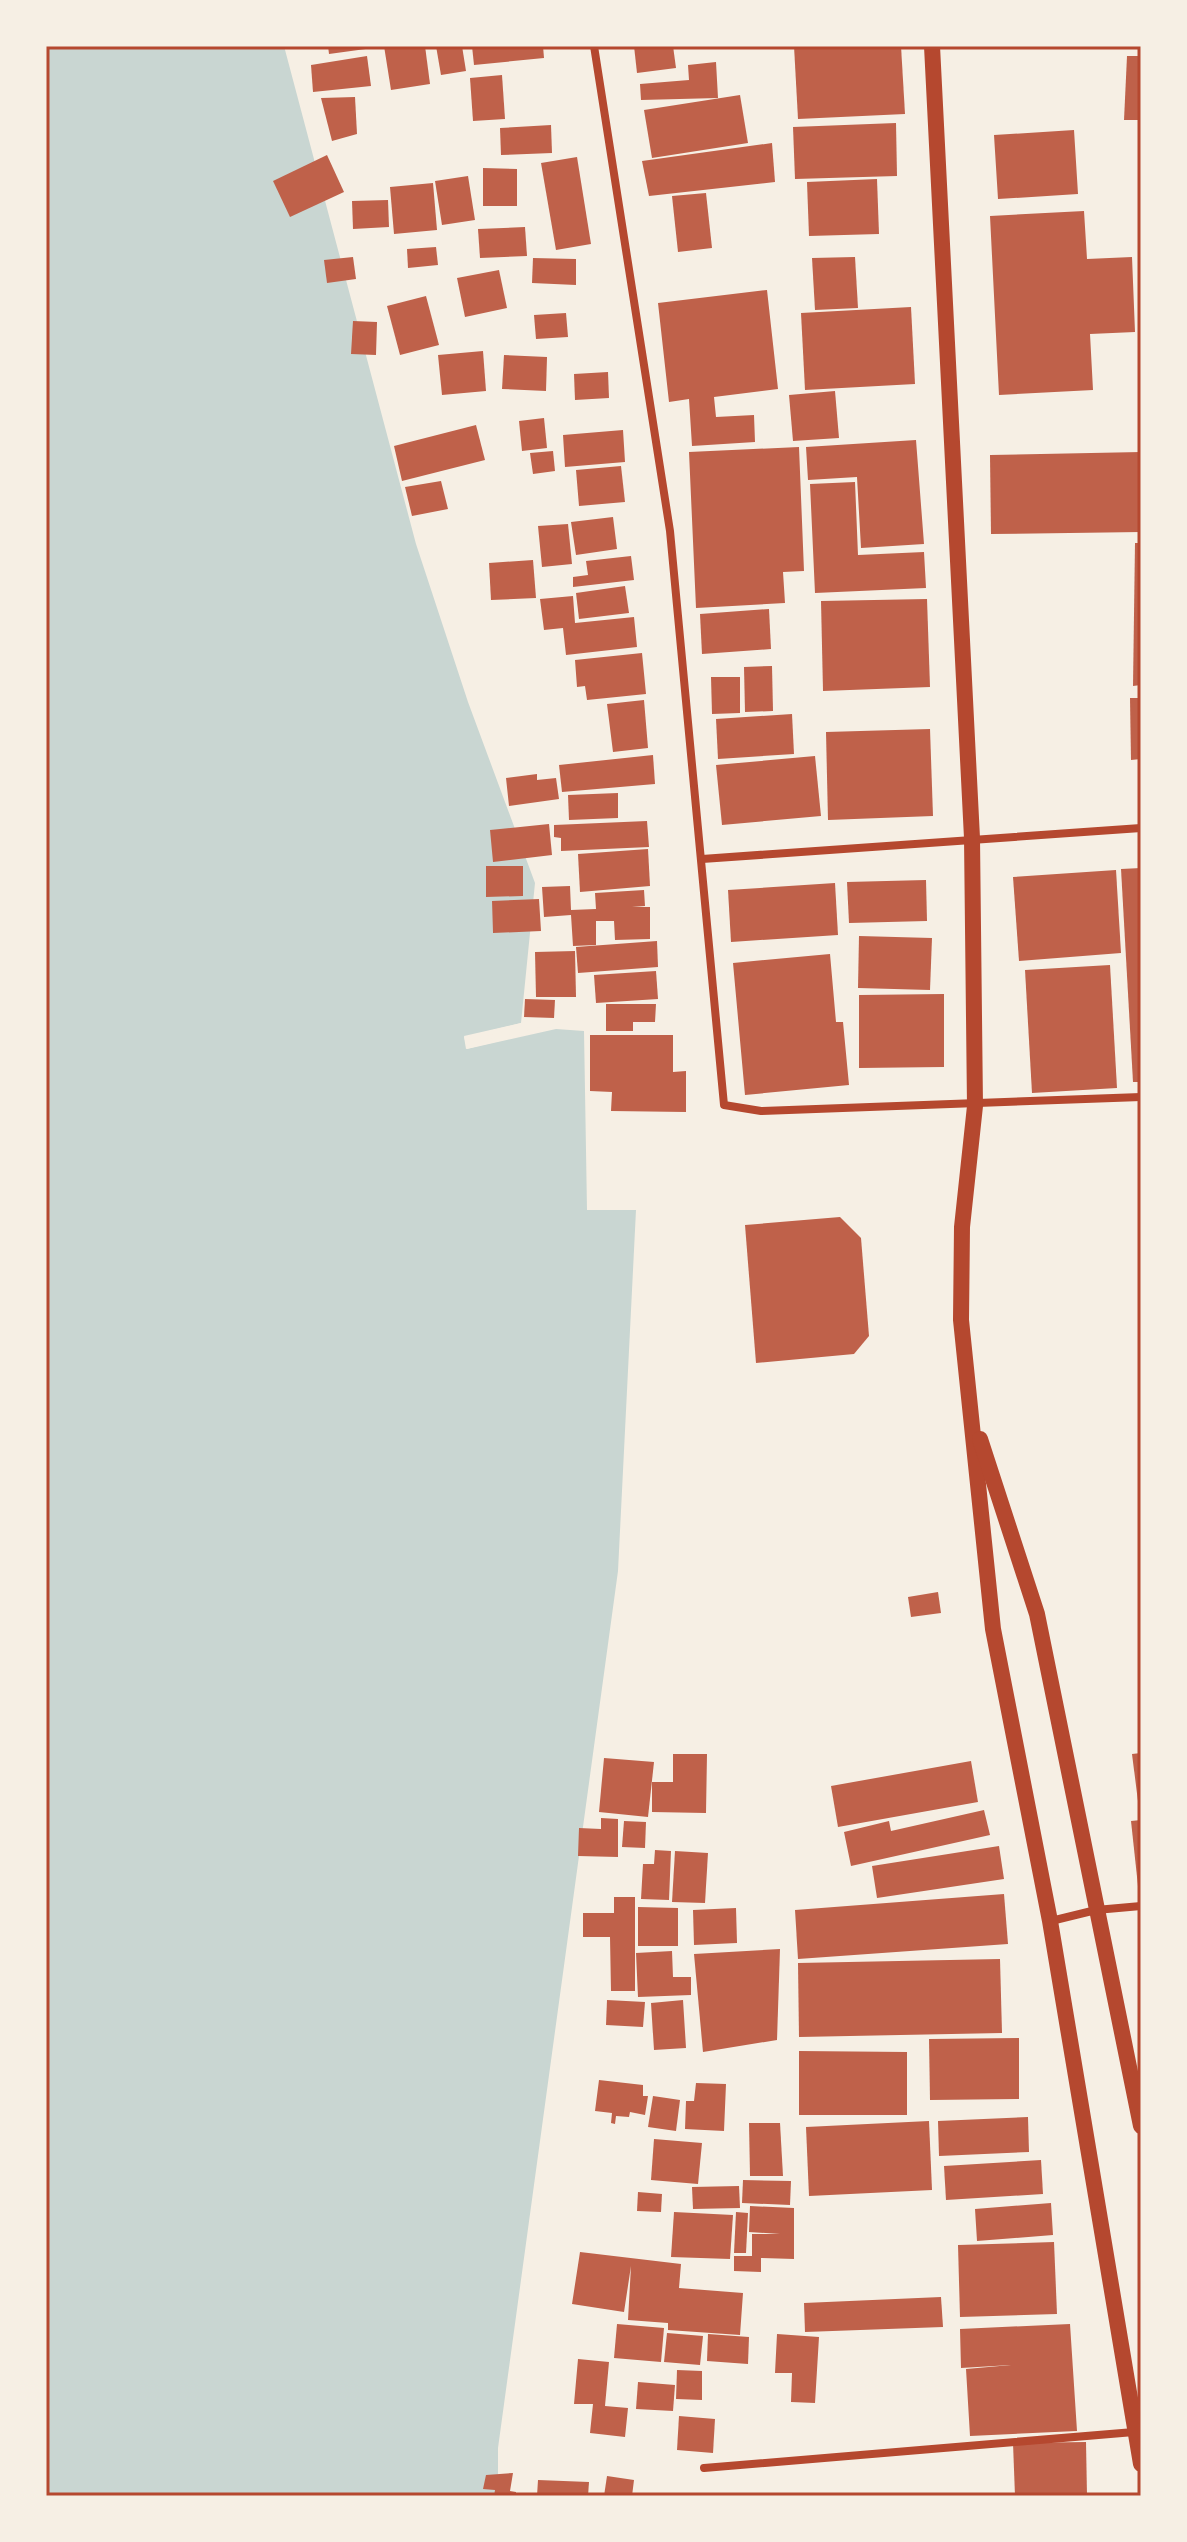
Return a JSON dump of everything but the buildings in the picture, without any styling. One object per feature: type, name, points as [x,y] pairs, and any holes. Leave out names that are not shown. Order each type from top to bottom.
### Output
[{"type":"main road","points":[[932,46],[972,838],[975,1106],[962,1227],[961,1320],[993,1629],[1050,1921],[1141,2464]]},
{"type":"main road","points":[[970,1407],[1037,1614],[1141,2126]]},
{"type":"street","points":[[594,46],[670,531],[724,1105],[761,1111],[975,1106],[1141,1097]]},
{"type":"street","points":[[702,859],[1141,828]]},
{"type":"street","points":[[1050,1921],[1096,1910],[1141,1906]]},
{"type":"street","points":[[704,2468],[1137,2432]]},
{"type":"shaded area","points":[[46,46],[284,46],[416,544],[468,702],[535,883],[521,1023],[464,1036],[467,1049],[556,1029],[584,1031],[587,1210],[636,1210],[618,1571],[498,2448],[498,2496],[46,2496]]},
{"type":"pier","points":[[525,1022],[522,1027],[468,1040],[469,1044],[541,1027],[542,1031],[466,1049],[464,1037]]}]
